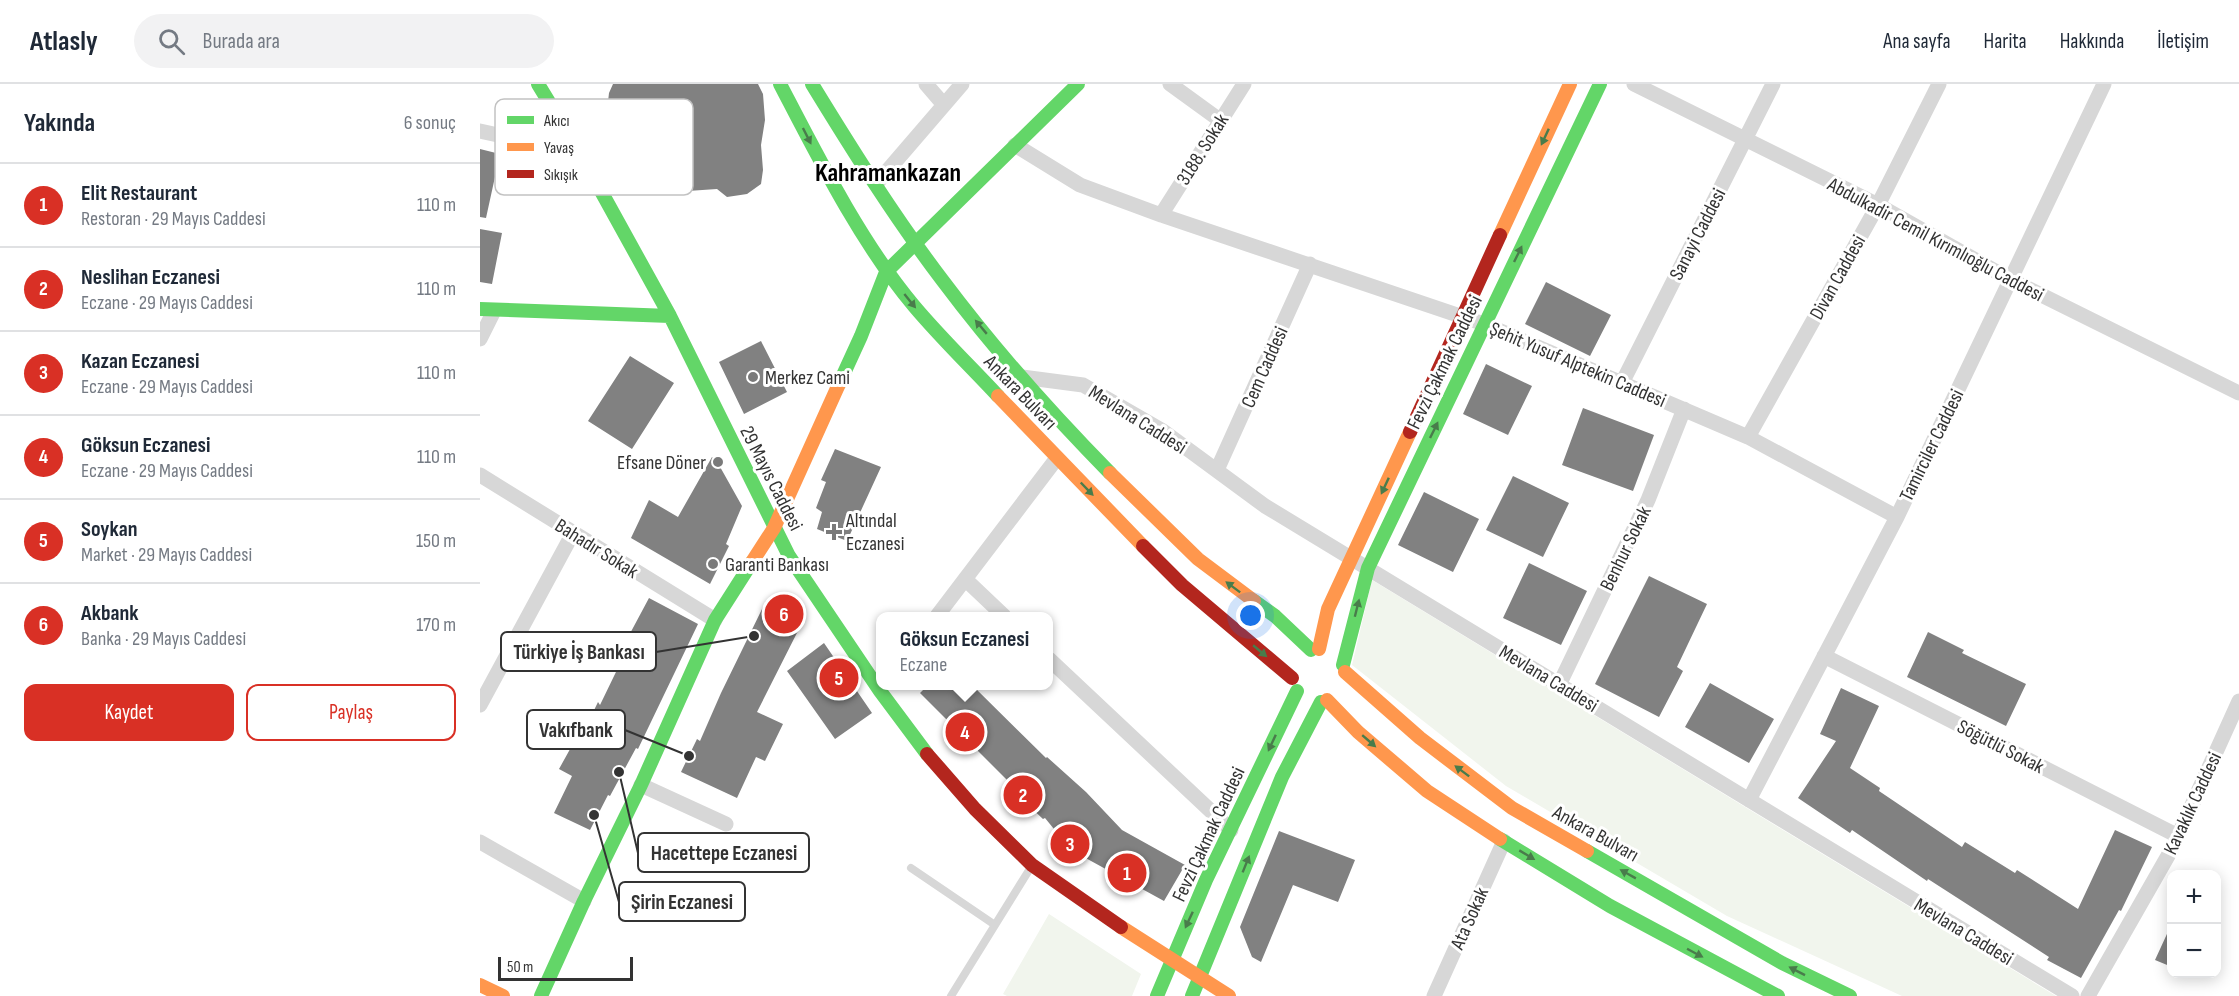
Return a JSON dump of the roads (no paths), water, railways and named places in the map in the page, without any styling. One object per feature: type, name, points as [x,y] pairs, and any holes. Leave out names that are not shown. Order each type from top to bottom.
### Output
[{"type":"main road","name":"29 Mayıs Caddesi","points":[[538,84],[547,99]]},
{"type":"main road","name":"Ankara Bulvarı","points":[[780,84],[817,155],[886,272],[935,330],[1182,585],[1296,673]]},
{"type":"main road","name":"Ankara Bulvarı","points":[[812,84],[916,243],[958,300],[1022,376],[1099,462],[1181,544],[1210,570],[1274,616],[1315,650]]},
{"type":"main road","points":[[541,996],[584,901],[641,785],[715,620],[774,528],[861,336],[886,272],[1078,84]]},
{"type":"main road","name":"Fevzi Çakmak Caddesi","points":[[1315,650],[1328,609],[1570,84]]},
{"type":"main road","name":"Fevzi Çakmak Caddesi","points":[[1344,669],[1368,568],[1600,84]]},
{"type":"main road","name":"29 Mayıs Caddesi","points":[[603,195],[670,316],[774,528],[807,584],[876,680]]},
{"type":"main road","points":[[487,310],[670,316]]},
{"type":"main road","points":[[1192,996],[1281,777],[1332,695],[1344,669],[1333,653],[1315,650],[1296,673],[1308,700],[1332,695]]},
{"type":"main road","name":"Ankara Bulvarı","points":[[1344,669],[1420,738],[1512,808],[1782,963],[1850,996]]},
{"type":"main road","name":"Fevzi Çakmak Caddesi","points":[[1157,996],[1231,830],[1296,673]]},
{"type":"main road","name":"29 Mayıs Caddesi","points":[[883,690],[923,749],[975,809],[1032,864],[1080,900],[1200,975],[1229,996]]},
{"type":"main road","points":[[1332,695],[1358,732],[1427,791],[1610,906],[1778,996]]},
{"type":"main road","points":[[480,985],[503,996]]},
{"type":"street","points":[[926,84],[944,105]]},
{"type":"street","points":[[876,184],[962,84]]},
{"type":"street","points":[[1170,84],[1221,121]]},
{"type":"street","name":"3188. Sokak","points":[[1161,215],[1244,84]]},
{"type":"street","name":"Abdulkadir Cemil Kırımlıoğlu Caddesi","points":[[1634,84],[1878,205],[2011,280],[2239,393]]},
{"type":"street","name":"Sanayi Caddesi","points":[[1622,383],[1773,84]]},
{"type":"street","name":"Divan Caddesi","points":[[1748,437],[1878,205],[1940,84]]},
{"type":"street","name":"Tamirciler Caddesi","points":[[1749,800],[1897,517],[2104,84]]},
{"type":"street","points":[[480,131],[495,134]]},
{"type":"street","name":"Şehit Yusuf Alptekin Caddesi","points":[[1015,145],[1080,185],[1161,215],[1484,324],[1748,437],[1897,517]]},
{"type":"street","name":"Cem Caddesi","points":[[1217,470],[1310,264]]},
{"type":"street","points":[[480,339],[487,310]]},
{"type":"street","name":"Mevlana Caddesi","points":[[1022,376],[1083,385],[1164,431],[1265,506],[2072,996]]},
{"type":"street","name":"Benhur Sokak","points":[[1559,685],[1648,500],[1684,409]]},
{"type":"street","points":[[940,612],[1057,458]]},
{"type":"street","name":"Bahadır Sokak","points":[[480,475],[715,620]]},
{"type":"street","points":[[480,705],[573,533]]},
{"type":"street","points":[[965,579],[1000,612]]},
{"type":"street","name":"Söğütlü Sokak","points":[[1824,656],[2178,836]]},
{"type":"street","points":[[1053,663],[1231,830]]},
{"type":"street","name":"Kavaklık Caddesi","points":[[2088,996],[2178,836],[2239,701]]},
{"type":"street","points":[[641,785],[726,824]]},
{"type":"street","name":"Ata Sokak","points":[[1434,996],[1504,841]]},
{"type":"street","points":[[480,842],[584,901]]},
{"type":"lane","points":[[951,996],[1032,864]]},
{"type":"lane","points":[[911,868],[995,925]]},
{"type":"place","name":"Merkez Cami","points":[[753,377]]},
{"type":"place","name":"Efsane Döner","points":[[718,462]]},
{"type":"place","name":"Altındal Eczanesi","points":[[834,532]]},
{"type":"place","name":"Garanti Bankası","points":[[713,564]]},
{"type":"place","name":"Akbank","points":[[784,614]]},
{"type":"place","name":"Türkiye İş Bankası","points":[[754,636]]},
{"type":"place","name":"Soykan","points":[[839,678]]},
{"type":"place","name":"Göksun Eczanesi","points":[[965,732]]},
{"type":"place","name":"Vakıfbank","points":[[689,756]]},
{"type":"place","name":"Hacettepe Eczanesi","points":[[619,772]]},
{"type":"place","name":"Neslihan Eczanesi","points":[[1023,795]]},
{"type":"place","name":"Şirin Eczanesi","points":[[594,815]]},
{"type":"place","name":"Kazan Eczanesi","points":[[1070,844]]},
{"type":"place","name":"Elit Restaurant","points":[[1127,873]]},
{"type":"district","name":"Kahramankazan","points":[[888,172]]}]
